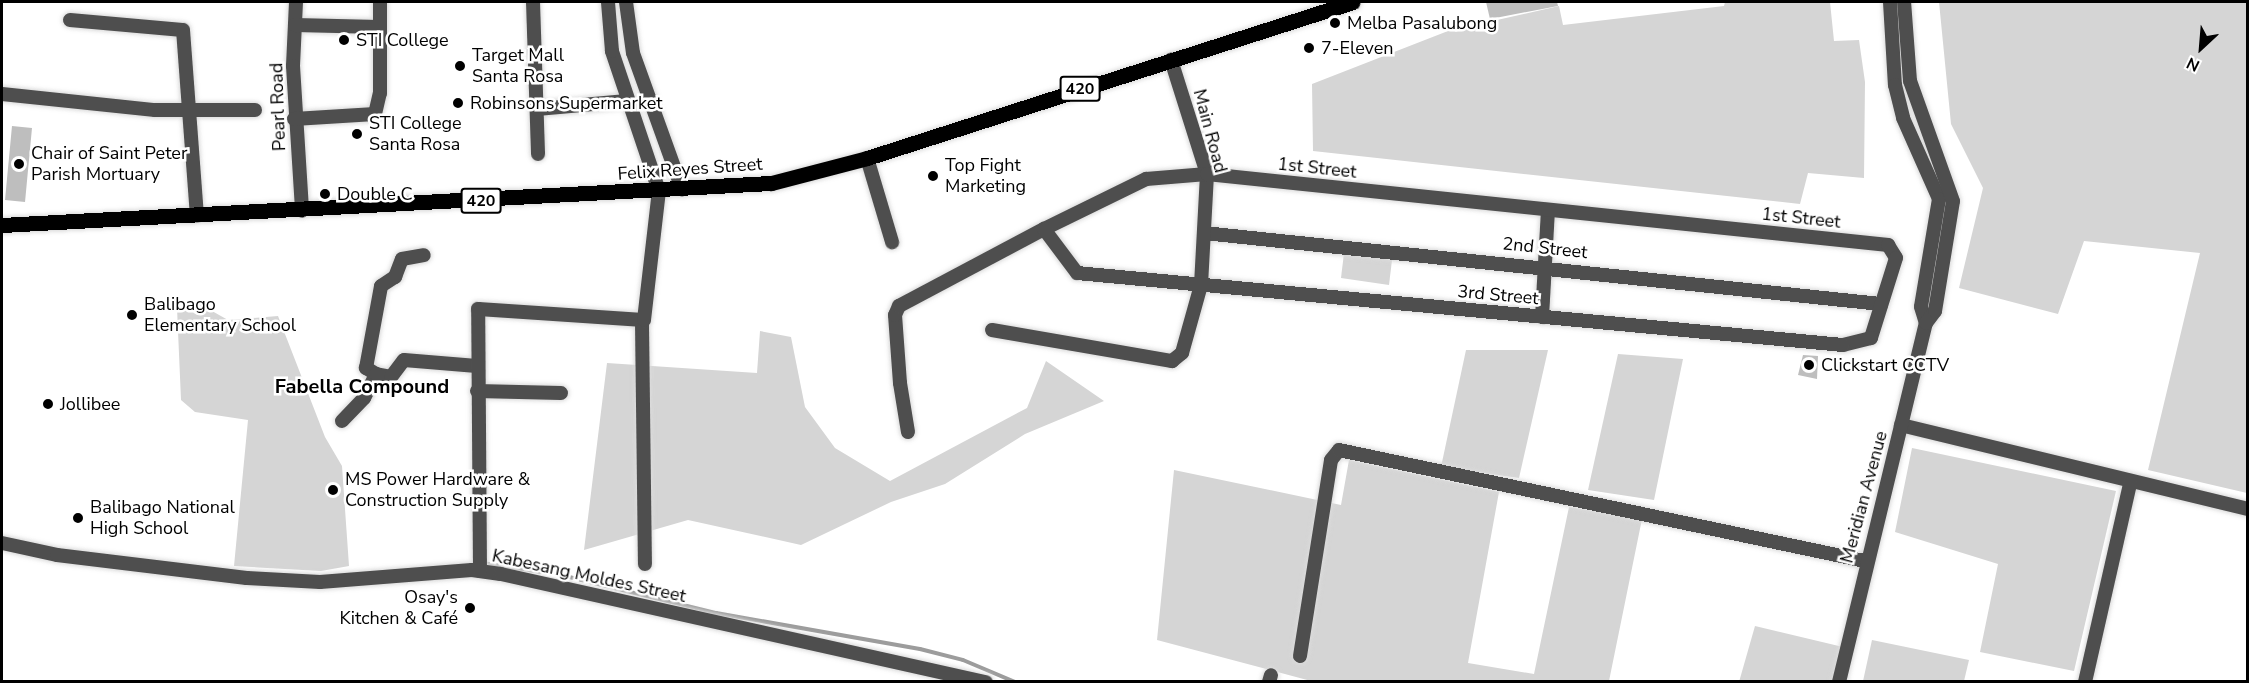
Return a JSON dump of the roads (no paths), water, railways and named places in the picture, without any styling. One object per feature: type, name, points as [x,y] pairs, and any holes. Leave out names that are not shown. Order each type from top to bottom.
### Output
[{"type":"main road","name":"Felix Reyes Street","points":[[2,225],[659,191],[794,179],[867,158],[1353,2]]},
{"type":"street","name":"Pearl Road","points":[[296,2],[294,119],[302,211]]},
{"type":"street","points":[[294,119],[375,114],[380,93],[380,2]]},
{"type":"street","points":[[533,2],[538,154]]},
{"type":"street","points":[[608,2],[612,51],[621,102],[659,191],[642,323],[645,564]]},
{"type":"street","points":[[626,2],[633,53],[682,189]]},
{"type":"street","name":"Meridian Avenue","points":[[1890,2],[1894,85],[1903,118],[1939,199],[1921,307],[1926,323]]},
{"type":"street","name":"Meridian Avenue","points":[[1839,681],[1865,561],[1926,323],[1935,311],[1953,201],[1910,81],[1904,2]]},
{"type":"street","points":[[70,20],[183,30],[186,111],[197,215]]},
{"type":"street","points":[[295,25],[379,27]]},
{"type":"street","name":"Main Road","points":[[992,330],[1172,361],[1187,340],[1201,285],[1207,174],[1171,60]]},
{"type":"street","points":[[2,94],[186,111],[255,110]]},
{"type":"street","points":[[537,109],[621,102]]},
{"type":"street","points":[[867,158],[892,242]]},
{"type":"street","name":"1st Street","points":[[908,432],[896,310],[1044,229],[1146,179],[1207,174],[1888,245]]},
{"type":"street","points":[[1542,317],[1547,267],[1548,211]]},
{"type":"street","name":"3rd Street","points":[[1044,229],[1072,271],[1853,345],[1870,338],[1896,258],[1888,245]]},
{"type":"street","name":"2nd Street","points":[[1204,233],[1547,267],[1881,304]]},
{"type":"street","points":[[424,255],[402,259],[395,277],[381,286],[366,368],[376,374],[391,377],[404,360],[477,366]]},
{"type":"street","points":[[480,566],[477,392],[479,309],[642,323]]},
{"type":"street","points":[[342,421],[364,399],[376,374]]},
{"type":"street","points":[[477,392],[561,393]]},
{"type":"street","points":[[1901,425],[2130,484],[2247,509]]},
{"type":"street","points":[[1300,656],[1331,460],[1339,450],[1865,561]]},
{"type":"street","points":[[2085,681],[2130,484]]},
{"type":"street","name":"Kabesang Moldes Street","points":[[2,543],[57,555],[247,578],[320,582],[480,566],[986,681]]},
{"type":"waterway","points":[[482,563],[561,575],[716,613],[920,649],[963,660],[1015,682]]},
{"type":"place","name":"Melba Pasalubong","points":[[1335,23]]},
{"type":"place","name":"STI College","points":[[344,40]]},
{"type":"place","name":"7-Eleven","points":[[1309,48]]},
{"type":"place","name":"Target Mall Santa Rosa","points":[[460,66]]},
{"type":"place","name":"Robinsons Supermarket","points":[[458,103]]},
{"type":"place","name":"STI College Santa Rosa","points":[[357,134]]},
{"type":"place","name":"Chair of Saint Peter Parish Mortuary","points":[[19,164]]},
{"type":"place","name":"Top Fight Marketing","points":[[933,176]]},
{"type":"place","name":"Double C","points":[[325,194]]},
{"type":"place","name":"Balibago Elementary School","points":[[132,315]]},
{"type":"place","name":"Clickstart CCTV","points":[[1809,365]]},
{"type":"place","name":"Jollibee","points":[[48,404]]},
{"type":"place","name":"MS Power Hardware & Construction Supply","points":[[333,490]]},
{"type":"place","name":"Balibago National High School","points":[[78,518]]},
{"type":"place","name":"Osay's Kitchen & Café","points":[[470,608]]},
{"type":"district","name":"Fabella Compound","points":[[362,386]]}]
